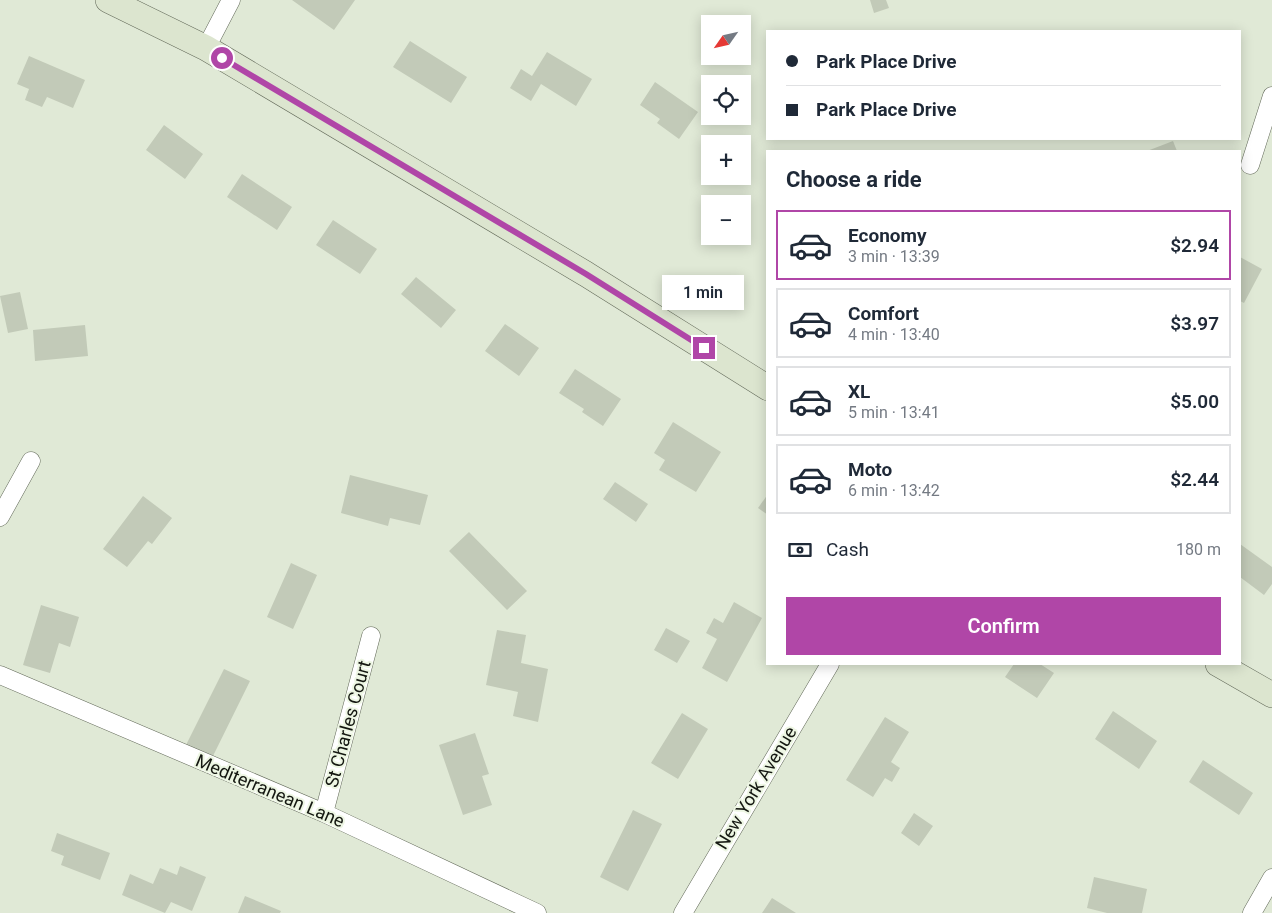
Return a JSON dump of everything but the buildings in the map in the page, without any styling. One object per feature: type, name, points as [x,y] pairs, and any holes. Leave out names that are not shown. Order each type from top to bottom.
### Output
[{"type":"street","points":[[108,0],[206,48],[586,274],[766,387]]},
{"type":"street","points":[[206,48],[231,0]]},
{"type":"street","points":[[1250,165],[1272,96]]},
{"type":"street","points":[[0,517],[31,461]]},
{"type":"street","name":"St Charles Court","points":[[324,813],[371,636]]},
{"type":"street","name":"New York Avenue","points":[[683,913],[829,665]]},
{"type":"street","points":[[1220,665],[1272,695]]},
{"type":"street","name":"Mediterranean Lane","points":[[0,675],[324,813],[537,913]]},
{"type":"street","points":[[1252,913],[1272,878]]},
{"type":"route","points":[[222,58],[586,274],[704,348]]}]
